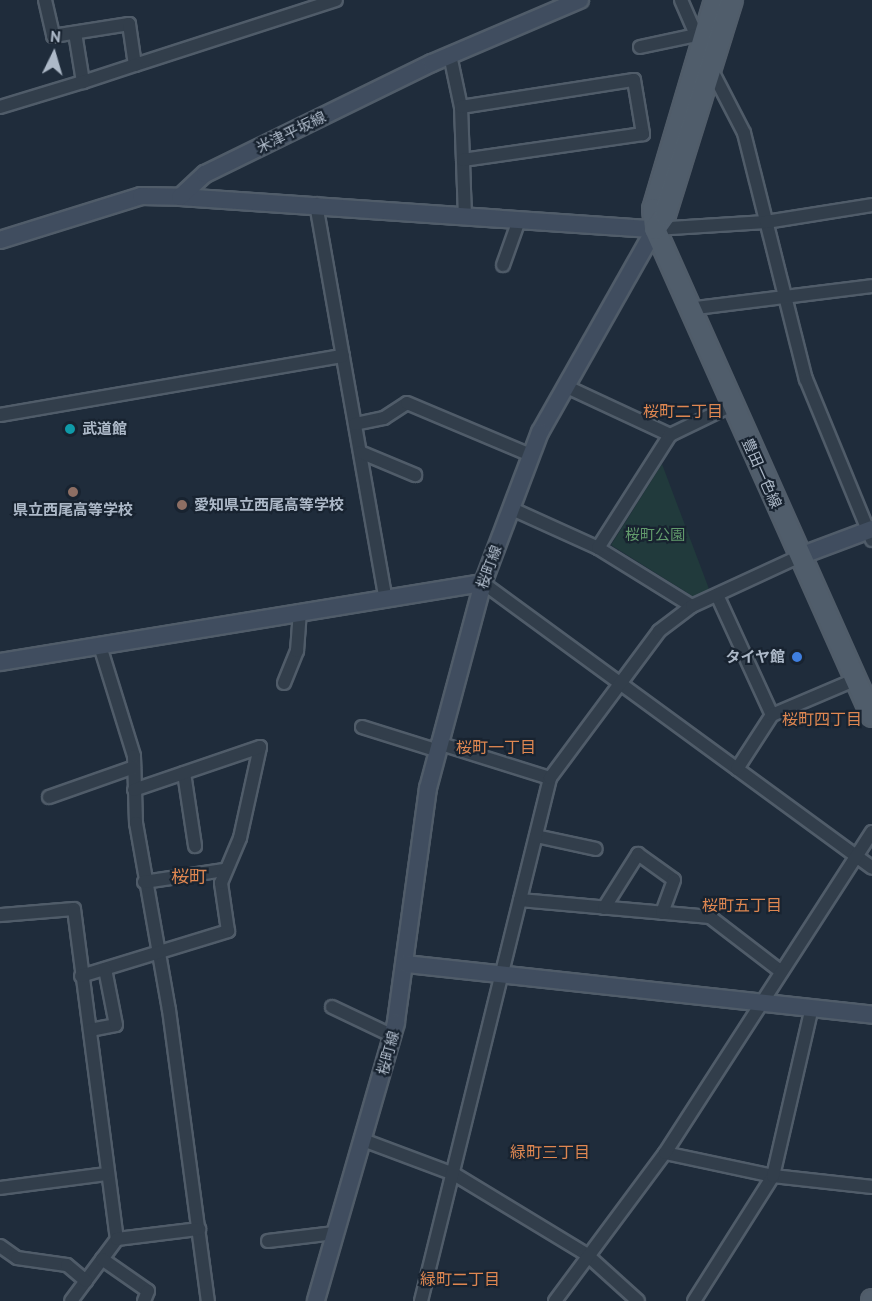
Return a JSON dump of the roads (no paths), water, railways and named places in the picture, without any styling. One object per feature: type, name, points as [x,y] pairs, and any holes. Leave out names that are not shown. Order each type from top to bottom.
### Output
[{"type":"main road","name":"豊田一色線","points":[[715,0],[699,41],[653,209],[655,229],[688,309],[858,679],[872,716]]},
{"type":"main road","points":[[655,229],[665,215],[732,0]]},
{"type":"street","points":[[45,0],[53,36],[129,24],[135,65]]},
{"type":"street","points":[[0,107],[336,0]]},
{"type":"street","name":"米津平坂線","points":[[180,197],[204,174],[450,55],[580,0]]},
{"type":"street","points":[[421,1301],[550,778],[659,631],[692,606],[717,594],[800,556],[870,533],[806,379],[744,133],[711,69],[681,0]]},
{"type":"street","points":[[75,33],[83,82]]},
{"type":"street","points":[[640,46],[699,41]]},
{"type":"street","points":[[450,55],[461,107],[465,216]]},
{"type":"street","points":[[461,107],[634,80],[643,134],[463,160]]},
{"type":"street","points":[[0,240],[141,196],[316,204],[655,229],[766,222],[872,205]]},
{"type":"street","points":[[316,204],[385,597]]},
{"type":"street","points":[[503,266],[519,220]]},
{"type":"street","name":"桜町線","points":[[316,1301],[393,1036],[406,964],[437,746],[483,583],[531,455],[565,386],[655,229]]},
{"type":"street","points":[[688,309],[872,286]]},
{"type":"street","points":[[0,415],[343,356]]},
{"type":"street","points":[[565,386],[670,435]]},
{"type":"street","points":[[355,424],[384,418],[406,403],[531,455]]},
{"type":"street","points":[[598,548],[670,435],[732,405]]},
{"type":"street","points":[[360,452],[415,475]]},
{"type":"street","points":[[510,508],[598,548],[692,606]]},
{"type":"street","points":[[0,662],[385,597],[483,583],[872,868]]},
{"type":"street","points":[[717,594],[772,715]]},
{"type":"street","points":[[284,683],[297,651],[300,611]]},
{"type":"street","points":[[100,646],[130,736],[144,882],[159,953],[208,1301]]},
{"type":"street","points":[[737,770],[772,715],[858,679]]},
{"type":"street","points":[[362,727],[550,778]]},
{"type":"street","points":[[134,790],[260,747],[240,838],[230,868],[144,882]]},
{"type":"street","points":[[49,797],[134,767]]},
{"type":"street","points":[[184,773],[195,846]]},
{"type":"street","points":[[555,1301],[586,1254],[665,1153],[779,970],[872,832]]},
{"type":"street","points":[[536,836],[596,849]]},
{"type":"street","points":[[604,908],[638,854],[674,880],[662,913]]},
{"type":"street","points":[[81,976],[228,931],[220,896],[224,870]]},
{"type":"street","points":[[520,900],[710,917],[779,970]]},
{"type":"street","points":[[0,915],[74,909],[106,1174],[117,1239]]},
{"type":"street","points":[[406,964],[811,1011],[872,1015]]},
{"type":"street","points":[[90,1030],[116,1025],[105,969]]},
{"type":"street","points":[[332,1007],[393,1036]]},
{"type":"street","points":[[694,1301],[773,1176],[811,1011]]},
{"type":"street","points":[[363,1140],[454,1173],[586,1254],[638,1301]]},
{"type":"street","points":[[665,1153],[773,1176],[872,1187]]},
{"type":"street","points":[[0,1188],[106,1174]]},
{"type":"street","points":[[71,1301],[117,1239],[199,1229]]},
{"type":"street","points":[[268,1241],[335,1233]]},
{"type":"street","points":[[0,1246],[17,1258],[67,1265],[86,1281]]},
{"type":"street","points":[[102,1259],[148,1291],[144,1301]]},
{"type":"place","name":"武道館","points":[[70,429]]},
{"type":"place","name":"県立西尾高等学校","points":[[73,492]]},
{"type":"place","name":"愛知県立西尾高等学校","points":[[182,505]]},
{"type":"place","name":"タイヤ館","points":[[797,657]]},
{"type":"district","name":"桜町二丁目","points":[[683,411]]},
{"type":"district","name":"桜町四丁目","points":[[822,719]]},
{"type":"district","name":"桜町一丁目","points":[[496,747]]},
{"type":"district","name":"桜町","points":[[189,877]]},
{"type":"district","name":"桜町五丁目","points":[[742,905]]},
{"type":"district","name":"緑町三丁目","points":[[550,1152]]},
{"type":"district","name":"緑町二丁目","points":[[460,1279]]},
{"type":"park label","name":"桜町公園","points":[[655,535]]}]
